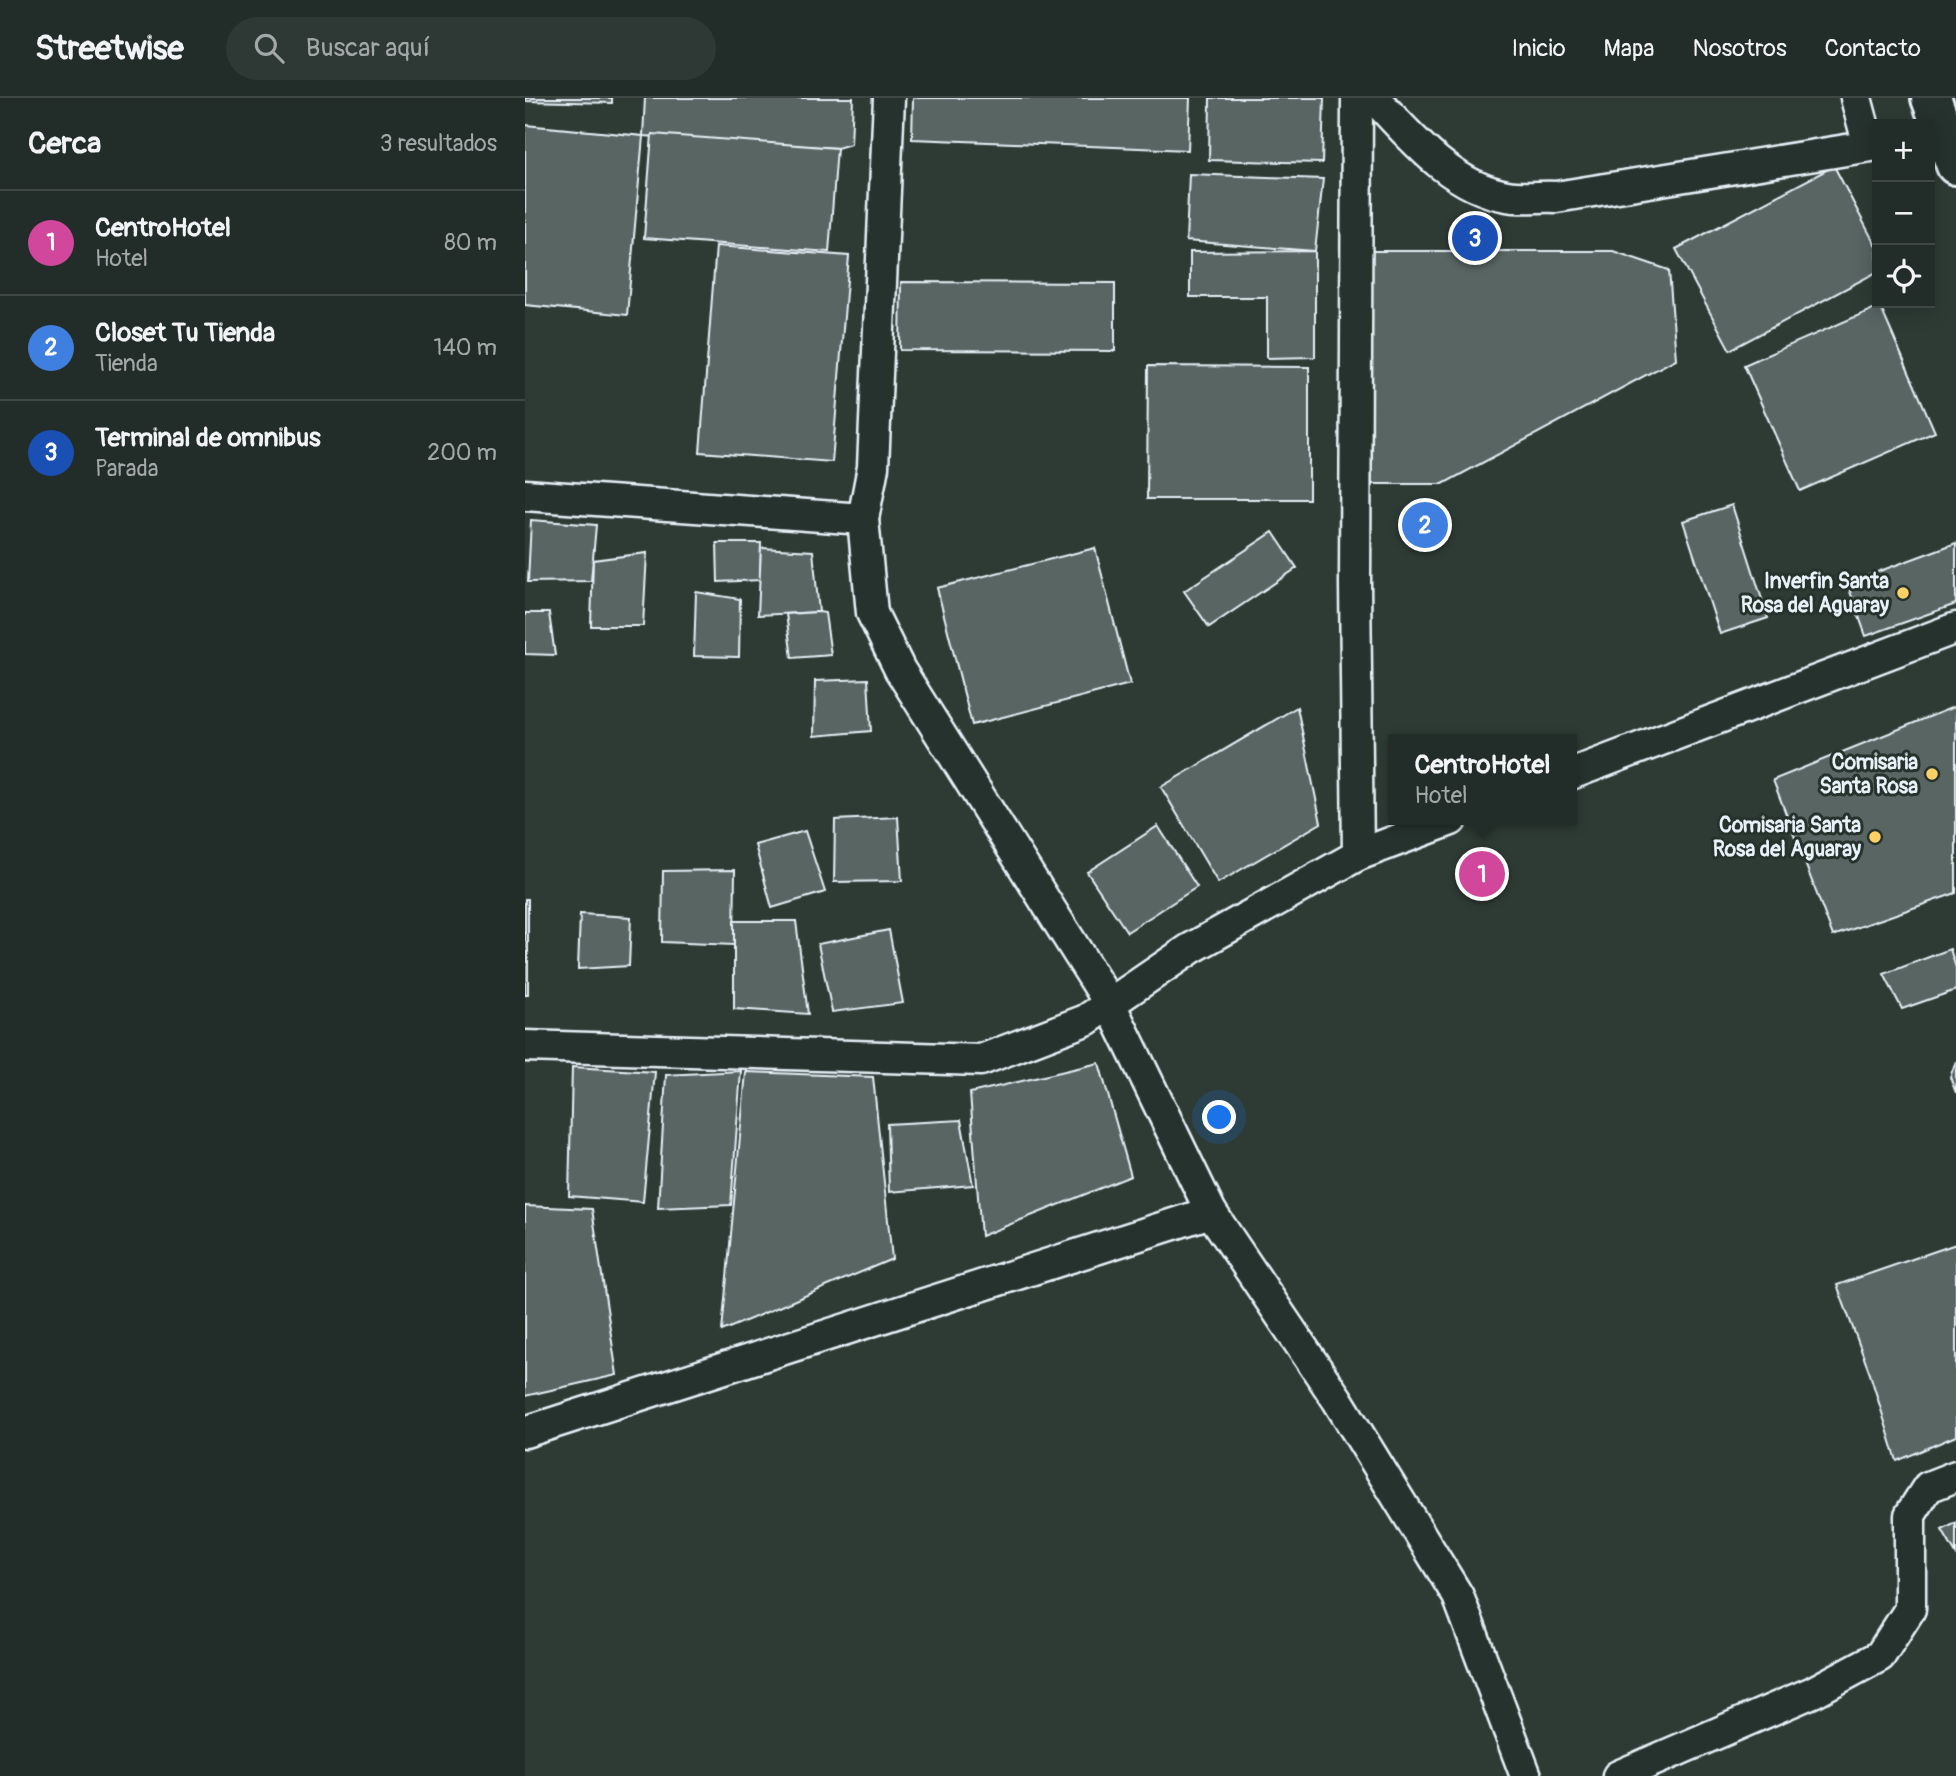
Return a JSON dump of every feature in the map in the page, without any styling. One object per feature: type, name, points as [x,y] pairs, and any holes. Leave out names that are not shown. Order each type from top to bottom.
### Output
[{"type":"highway","points":[[1931,98],[1943,146]]},
{"type":"street","points":[[889,98],[873,467],[863,519],[872,613],[900,670],[1109,1004],[1211,1212],[1337,1399],[1458,1596],[1526,1776]]},
{"type":"street","points":[[1357,98],[1355,583],[1358,855]]},
{"type":"street","points":[[1374,98],[1426,153],[1448,170],[1471,183],[1507,196],[1556,197],[1872,146]]},
{"type":"street","points":[[1856,98],[1872,143]]},
{"type":"street","points":[[525,495],[863,519]]},
{"type":"street","points":[[1577,772],[1956,628]]},
{"type":"street","points":[[525,1046],[981,1060],[1086,1020],[1190,949],[1358,855],[1438,825]]},
{"type":"street","points":[[525,1432],[1211,1212]]},
{"type":"street","points":[[1618,1776],[1813,1692],[1879,1656],[1910,1609],[1910,1515],[1928,1487],[1956,1476]]},
{"type":"building","points":[[525,98],[612,98],[612,103],[525,101]]},
{"type":"building","points":[[645,98],[853,98],[851,144],[837,148],[643,136]]},
{"type":"building","points":[[913,98],[1190,98],[1188,150],[912,139]]},
{"type":"building","points":[[1210,98],[1324,98],[1322,163],[1209,160]]},
{"type":"building","points":[[525,125],[643,136],[627,315],[525,305]]},
{"type":"building","points":[[652,134],[837,148],[829,252],[644,238]]},
{"type":"building","points":[[1834,166],[1872,238],[1872,275],[1730,350],[1676,249]]},
{"type":"building","points":[[1189,174],[1323,179],[1315,251],[1186,241]]},
{"type":"building","points":[[716,246],[849,256],[832,462],[700,452]]},
{"type":"building","points":[[1315,251],[1315,357],[1267,358],[1267,297],[1190,297],[1190,252]]},
{"type":"building","points":[[1369,251],[1613,251],[1669,270],[1676,359],[1443,484],[1368,484]]},
{"type":"building","points":[[901,282],[1115,283],[1115,351],[900,350]]},
{"type":"building","points":[[1875,308],[1881,308],[1935,432],[1800,491],[1744,365]]},
{"type":"building","points":[[1148,366],[1309,367],[1309,499],[1147,499]]},
{"type":"building","points":[[1732,505],[1768,618],[1720,634],[1683,521]]},
{"type":"building","points":[[531,520],[596,525],[591,581],[528,582]]},
{"type":"building","points":[[1273,532],[1297,568],[1209,627],[1184,591]]},
{"type":"building","points":[[717,543],[761,543],[760,580],[718,582]]},
{"type":"building","name":"Inverfin Santa Rosa del Aguaray","points":[[1956,543],[1956,604],[1866,636],[1847,583]]},
{"type":"building","points":[[761,548],[813,551],[819,612],[758,615]]},
{"type":"building","points":[[1095,548],[1130,684],[972,725],[937,588]]},
{"type":"building","points":[[647,553],[643,626],[591,626],[593,560]]},
{"type":"building","points":[[696,592],[740,599],[739,657],[694,656]]},
{"type":"building","points":[[525,613],[549,613],[555,655],[525,654]]},
{"type":"building","points":[[825,613],[831,655],[792,658],[786,614]]},
{"type":"building","points":[[868,679],[871,731],[814,736],[815,681]]},
{"type":"building","name":"Comisaria Santa Rosa del Aguaray","points":[[1956,706],[1956,893],[1833,936],[1773,780]]},
{"type":"building","points":[[1297,707],[1321,823],[1218,883],[1161,787]]},
{"type":"building","points":[[898,817],[902,881],[834,882],[835,820]]},
{"type":"building","points":[[1158,826],[1197,887],[1127,932],[1087,872]]},
{"type":"building","points":[[805,831],[825,892],[772,908],[755,845]]},
{"type":"building","points":[[735,870],[734,945],[662,942],[663,871]]},
{"type":"building","points":[[525,899],[528,899],[528,995],[525,995]]},
{"type":"building","points":[[580,914],[631,917],[629,966],[578,969]]},
{"type":"building","points":[[734,921],[796,921],[808,1014],[734,1009]]},
{"type":"building","points":[[889,930],[903,1003],[832,1012],[818,944]]},
{"type":"building","points":[[1950,949],[1956,968],[1956,990],[1902,1009],[1884,974]]},
{"type":"building","points":[[1956,1061],[1956,1093],[1950,1077]]},
{"type":"building","points":[[1099,1063],[1131,1176],[981,1236],[970,1093]]},
{"type":"building","points":[[572,1067],[655,1072],[643,1202],[569,1196]]},
{"type":"building","points":[[741,1071],[731,1205],[658,1208],[666,1075]]},
{"type":"building","points":[[746,1072],[873,1077],[892,1259],[722,1331]]},
{"type":"building","points":[[961,1120],[973,1185],[889,1192],[887,1124]]},
{"type":"building","points":[[525,1206],[592,1209],[617,1375],[525,1396]]},
{"type":"building","points":[[1956,1244],[1956,1436],[1897,1461],[1870,1374],[1837,1285]]},
{"type":"building","points":[[1956,1523],[1956,1554],[1942,1530]]},
{"type":"place","name":"Terminal de omnibus","points":[[1475,238]]},
{"type":"place","name":"Closet Tu Tienda","points":[[1425,525]]},
{"type":"place","name":"Inverfin Santa Rosa del Aguaray","points":[[1903,593]]},
{"type":"place","name":"Comisaria Santa Rosa","points":[[1932,774]]},
{"type":"place","name":"Comisaria Santa Rosa del Aguaray","points":[[1875,837]]},
{"type":"place","name":"CentroHotel","points":[[1482,874]]}]
